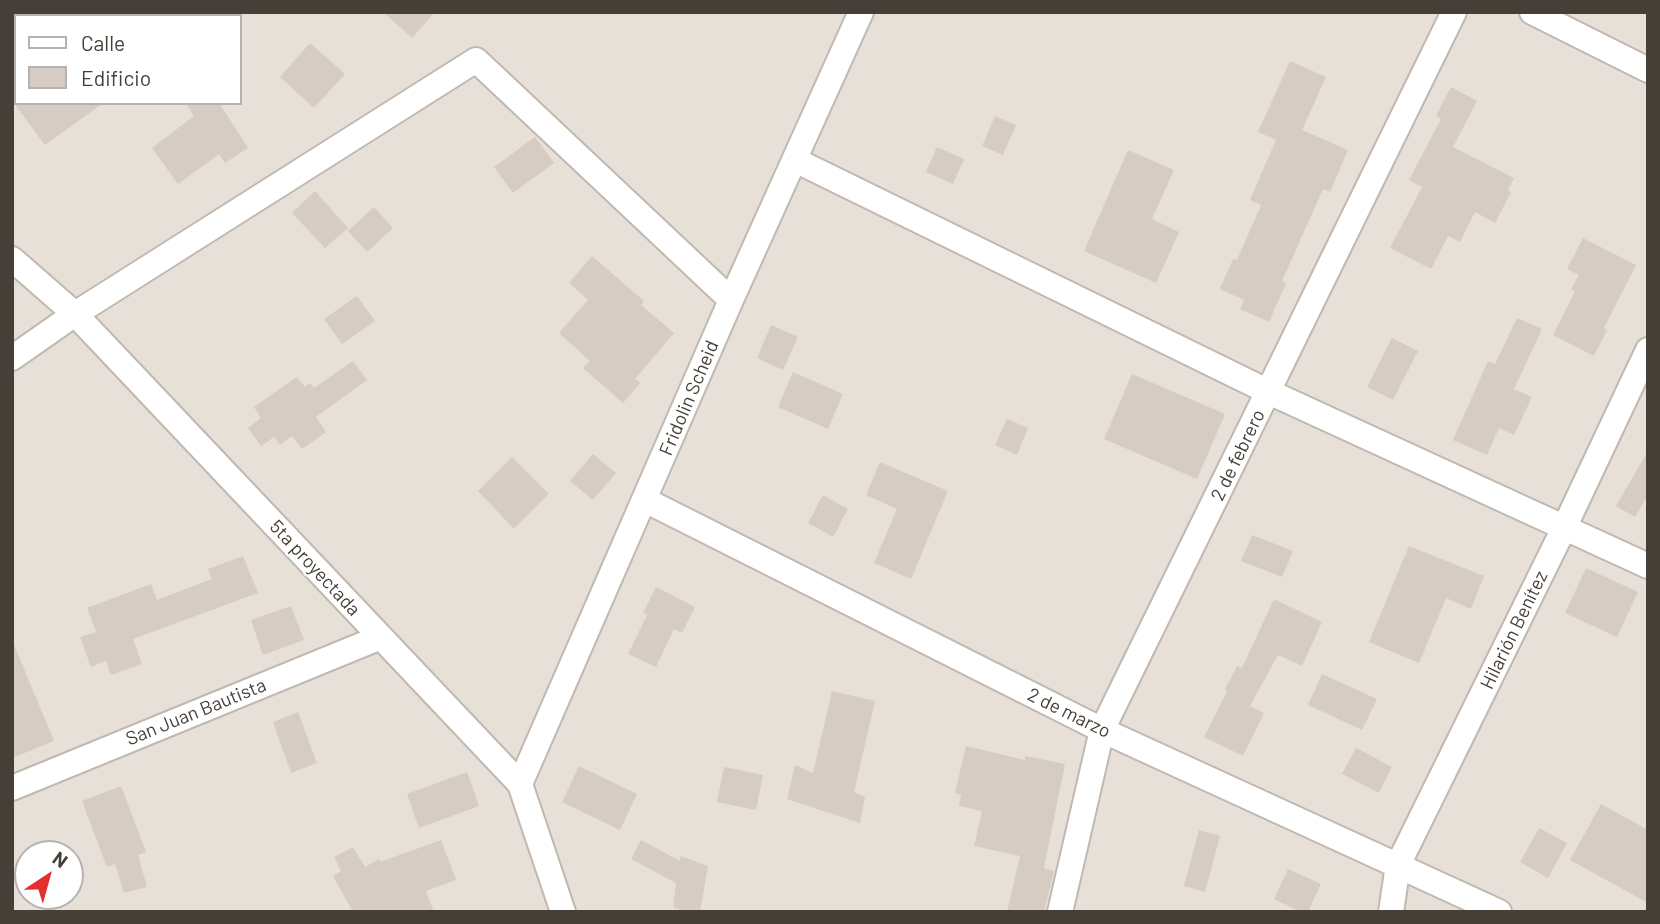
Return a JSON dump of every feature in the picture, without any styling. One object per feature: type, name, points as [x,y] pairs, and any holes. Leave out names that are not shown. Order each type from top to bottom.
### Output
[{"type":"street","name":"Fridolin Scheid","points":[[520,784],[860,12]]},
{"type":"street","name":"2 de febrero","points":[[1060,912],[1102,730],[1454,12]]},
{"type":"street","points":[[1532,12],[1648,70]]},
{"type":"street","points":[[12,358],[75,314],[477,60],[731,300]]},
{"type":"street","points":[[795,160],[1269,392],[1648,566]]},
{"type":"street","name":"5ta proyectada","points":[[12,259],[75,314],[520,784],[563,912]]},
{"type":"street","name":"Hilarión Benítez","points":[[1391,912],[1398,865],[1565,526],[1648,350]]},
{"type":"street","name":"2 de marzo","points":[[645,500],[1102,730],[1499,912]]},
{"type":"street","name":"San Juan Bautista","points":[[12,788],[381,637]]},
{"type":"shaded area","points":[[12,12],[1648,12],[1648,912],[12,912]]},
{"type":"building","points":[[383,12],[435,12],[412,38]]},
{"type":"building","points":[[310,43],[345,74],[314,108],[280,77]]},
{"type":"building","points":[[1290,61],[1326,77],[1302,130],[1348,150],[1330,192],[1323,189],[1282,281],[1286,283],[1269,322],[1240,309],[1244,300],[1220,289],[1233,259],[1237,260],[1261,205],[1250,200],[1276,140],[1258,132]]},
{"type":"building","points":[[1451,87],[1477,101],[1453,147],[1514,178],[1508,190],[1511,192],[1495,223],[1475,212],[1460,242],[1448,236],[1431,269],[1390,248],[1422,187],[1409,180],[1441,119],[1436,116]]},
{"type":"building","points":[[15,105],[100,105],[45,145]]},
{"type":"building","points":[[187,105],[220,105],[248,148],[225,163],[219,154],[178,184],[152,148],[194,116]]},
{"type":"building","points":[[995,116],[1016,125],[1003,155],[982,146]]},
{"type":"building","points":[[535,137],[554,163],[513,193],[494,167]]},
{"type":"building","points":[[937,147],[964,159],[953,184],[926,172]]},
{"type":"building","points":[[1128,150],[1174,170],[1152,219],[1179,232],[1156,283],[1084,251]]},
{"type":"building","points":[[315,191],[348,228],[325,248],[292,213]]},
{"type":"building","points":[[374,207],[393,228],[367,252],[348,231]]},
{"type":"building","points":[[1583,238],[1636,265],[1604,328],[1607,330],[1594,356],[1553,335],[1575,291],[1571,289],[1579,275],[1567,269]]},
{"type":"building","points":[[592,256],[644,301],[641,305],[674,333],[635,379],[640,383],[623,403],[583,368],[590,361],[559,333],[588,300],[569,283]]},
{"type":"building","points":[[357,296],[375,321],[342,344],[324,319]]},
{"type":"building","points":[[1517,318],[1542,329],[1514,389],[1532,397],[1514,435],[1499,428],[1487,455],[1453,440],[1488,361],[1495,364]]},
{"type":"building","points":[[771,325],[798,337],[783,370],[757,358]]},
{"type":"building","points":[[1392,338],[1418,351],[1393,400],[1367,387]]},
{"type":"building","points":[[353,361],[367,380],[316,417],[326,432],[302,449],[292,436],[280,445],[274,437],[261,446],[248,428],[261,418],[254,407],[297,377],[305,387],[310,383],[314,388]]},
{"type":"building","points":[[793,372],[843,394],[828,429],[778,407]]},
{"type":"building","points":[[1132,374],[1225,414],[1197,479],[1104,439]]},
{"type":"building","points":[[1007,419],[1028,428],[1017,455],[995,445]]},
{"type":"building","points":[[1648,451],[1648,495],[1635,517],[1616,506]]},
{"type":"building","points":[[593,454],[616,473],[593,500],[570,481]]},
{"type":"building","points":[[512,457],[549,494],[514,529],[478,491]]},
{"type":"building","points":[[880,462],[948,491],[911,579],[874,563],[897,509],[866,495]]},
{"type":"building","points":[[823,495],[848,509],[833,537],[808,523]]},
{"type":"building","points":[[1252,535],[1293,551],[1282,577],[1241,561]]},
{"type":"building","points":[[1409,546],[1484,576],[1471,609],[1446,598],[1419,663],[1369,642]]},
{"type":"building","points":[[243,556],[258,593],[133,639],[142,664],[111,675],[106,661],[91,667],[80,637],[96,632],[87,608],[151,584],[157,600],[212,579],[208,569]]},
{"type":"building","points":[[1586,568],[1638,592],[1617,637],[1565,613]]},
{"type":"building","points":[[656,587],[695,607],[682,633],[674,629],[656,667],[628,654],[647,615],[643,613]]},
{"type":"building","points":[[1274,599],[1322,622],[1302,666],[1278,655],[1250,706],[1264,713],[1243,756],[1204,737],[1227,691],[1225,689],[1237,666],[1242,668]]},
{"type":"building","points":[[291,606],[304,640],[263,655],[251,620]]},
{"type":"building","points":[[12,640],[54,741],[12,758]]},
{"type":"building","points":[[1322,674],[1377,699],[1362,730],[1308,705]]},
{"type":"building","points":[[832,691],[875,701],[854,792],[865,797],[860,823],[787,799],[795,765],[813,773]]},
{"type":"building","points":[[298,712],[317,763],[291,773],[273,722]]},
{"type":"building","points":[[966,746],[1025,760],[1025,756],[1065,764],[1044,868],[1054,871],[1044,912],[1007,912],[1020,856],[974,846],[982,811],[959,806],[961,795],[955,793]]},
{"type":"building","points":[[1356,748],[1392,767],[1379,793],[1342,774]]},
{"type":"building","points":[[579,766],[637,794],[620,830],[562,802]]},
{"type":"building","points":[[724,767],[763,775],[756,810],[717,802]]},
{"type":"building","points":[[467,772],[479,806],[419,828],[407,794]]},
{"type":"building","points":[[121,786],[146,852],[138,855],[147,887],[124,893],[115,864],[107,867],[82,801]]},
{"type":"building","points":[[1601,804],[1648,830],[1648,903],[1570,860]]},
{"type":"building","points":[[1539,828],[1567,843],[1548,878],[1520,862]]},
{"type":"building","points":[[1199,830],[1220,836],[1205,892],[1184,886]]},
{"type":"building","points":[[441,840],[456,880],[426,891],[434,912],[353,912],[333,876],[341,871],[334,857],[353,847],[365,867],[379,859],[380,862]]},
{"type":"building","points":[[641,840],[680,861],[680,856],[708,866],[700,912],[686,912],[673,907],[676,883],[631,859]]},
{"type":"building","points":[[1288,869],[1321,884],[1308,912],[1301,912],[1274,899]]}]
